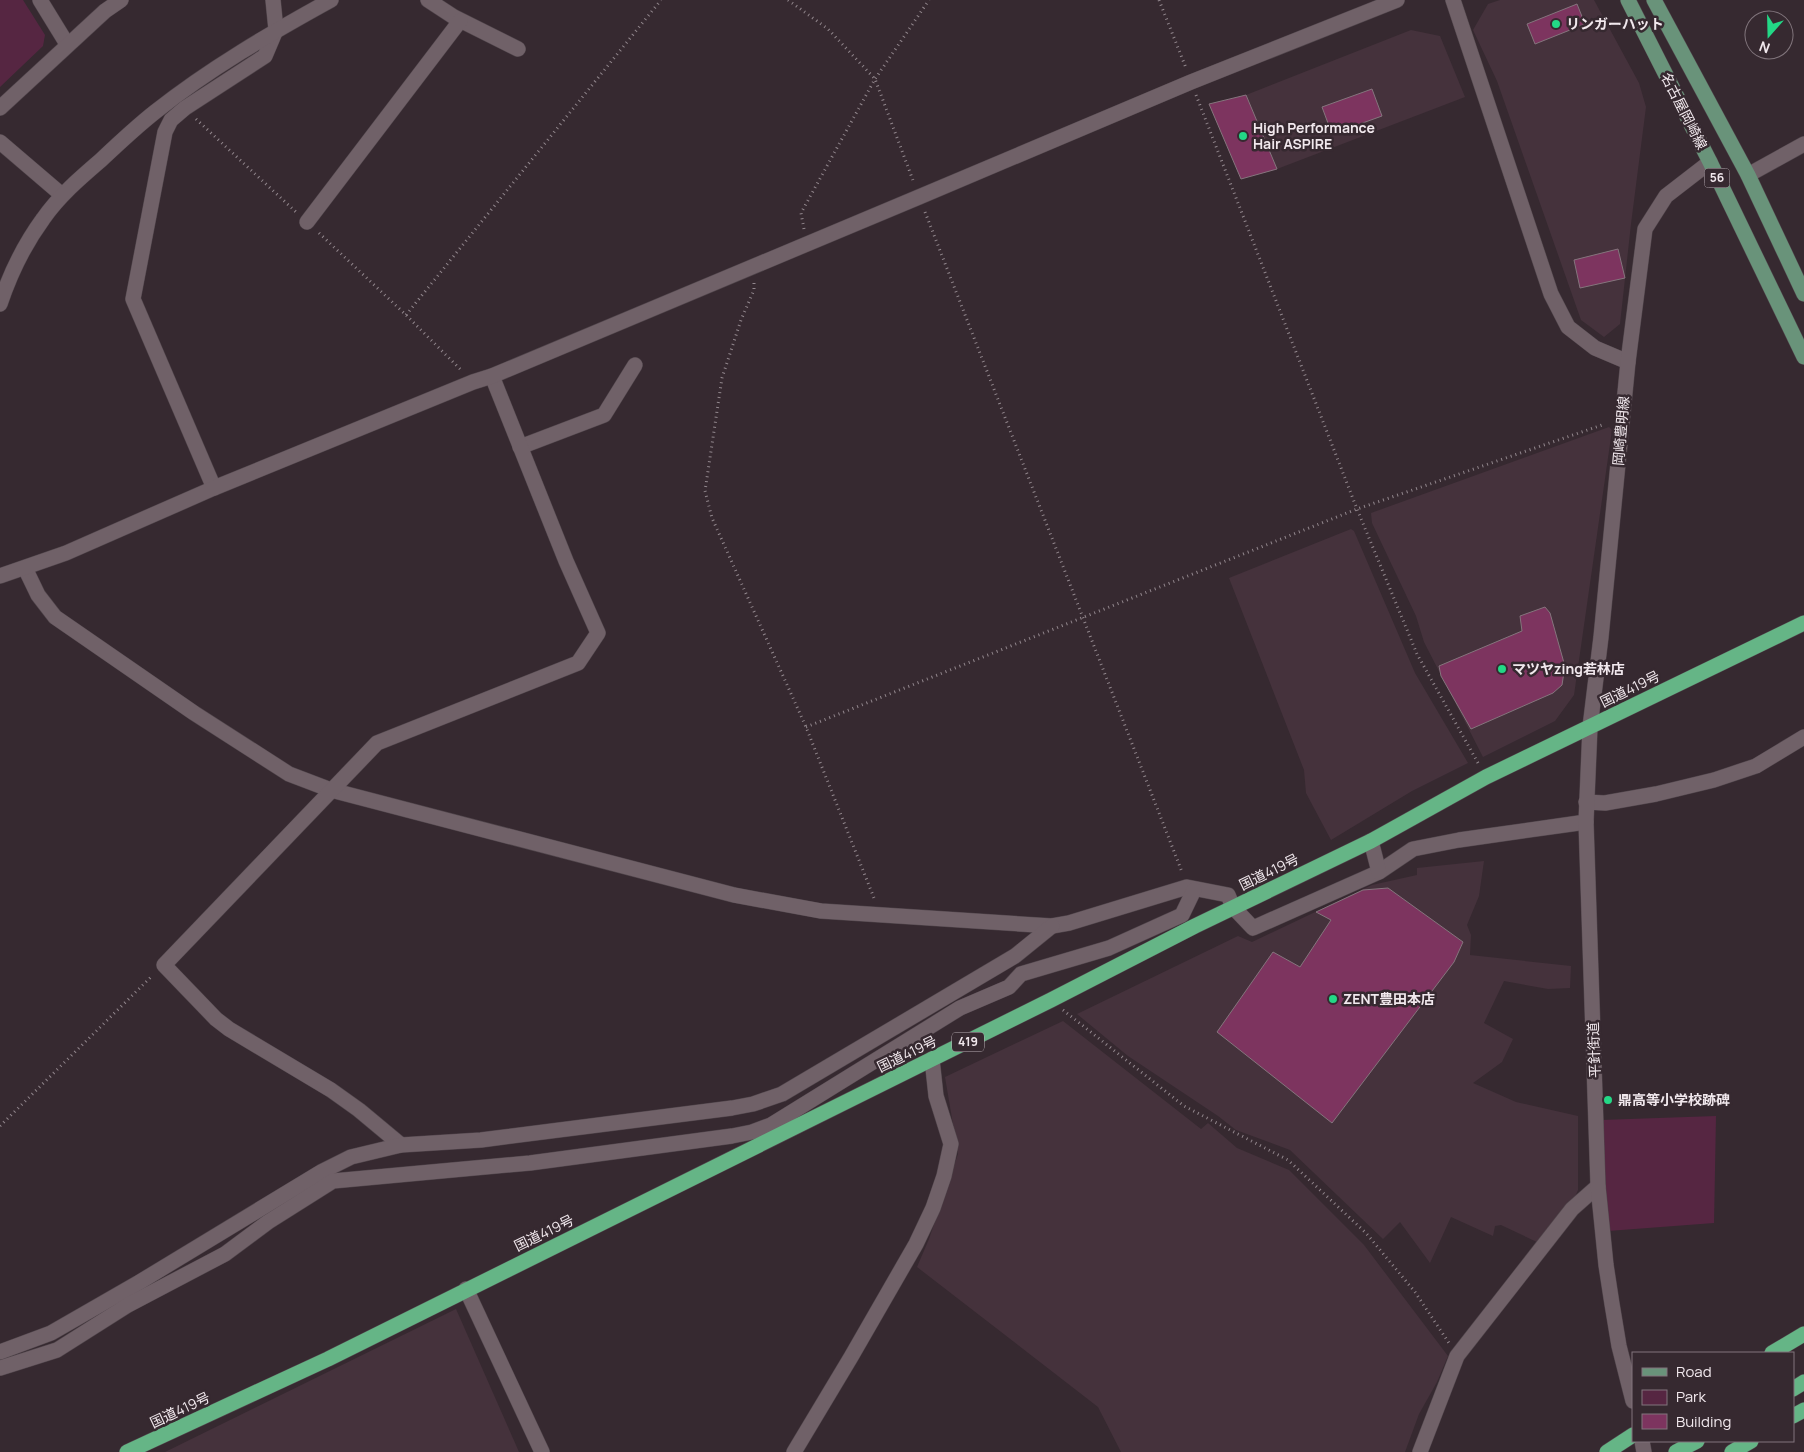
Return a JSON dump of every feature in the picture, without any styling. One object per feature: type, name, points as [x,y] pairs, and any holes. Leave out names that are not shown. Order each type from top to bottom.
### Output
[{"type":"highway","name":"国道419号","points":[[127,1452],[328,1359],[1052,1000],[1234,907],[1371,841],[1486,777],[1804,623]]},
{"type":"highway","points":[[1774,1352],[1804,1334]]},
{"type":"highway","points":[[1781,1352],[1804,1342]]},
{"type":"highway","points":[[1607,1452],[1632,1435]]},
{"type":"highway","points":[[1676,1452],[1695,1442]]},
{"type":"highway","points":[[1732,1452],[1750,1442]]},
{"type":"main road","name":"名古屋岡崎線","points":[[1628,0],[1710,162],[1804,357]]},
{"type":"main road","name":"名古屋岡崎線","points":[[1654,0],[1748,175],[1804,294]]},
{"type":"street","points":[[40,0],[67,44]]},
{"type":"street","points":[[0,108],[105,10],[121,0]]},
{"type":"street","points":[[214,488],[133,299],[165,132],[171,120],[185,108],[265,56],[276,30],[274,0]]},
{"type":"street","points":[[0,304],[3,283],[43,219],[62,195],[155,112],[182,91],[276,30],[331,0]]},
{"type":"street","points":[[428,0],[460,21],[518,49]]},
{"type":"street","points":[[0,576],[66,553],[214,488],[473,382],[492,376],[1191,82],[1397,0]]},
{"type":"street","points":[[1453,0],[1551,294],[1568,327],[1595,348],[1628,362]]},
{"type":"street","points":[[307,222],[460,21]]},
{"type":"street","points":[[0,142],[62,195]]},
{"type":"street","points":[[1748,175],[1804,144]]},
{"type":"street","name":"岡崎豊明線","points":[[1590,727],[1601,637],[1628,362],[1644,229],[1666,196],[1710,162]]},
{"type":"street","points":[[520,447],[604,415],[635,365]]},
{"type":"street","points":[[401,1145],[359,1110],[331,1090],[229,1029],[216,1019],[164,965],[377,743],[578,663],[598,633],[566,561],[492,376]]},
{"type":"street","points":[[24,568],[38,595],[55,617],[194,713],[289,774],[331,790],[734,895],[821,911],[1052,926],[1069,923],[1191,888],[1228,895],[1234,907],[1253,928],[1379,872],[1413,850],[1459,840],[1586,822]]},
{"type":"street","name":"平針街道","points":[[1590,727],[1586,822],[1598,1186],[1612,1304],[1619,1346],[1632,1397]]},
{"type":"street","points":[[1586,802],[1605,803],[1656,794],[1714,780],[1756,766],[1804,738]]},
{"type":"street","points":[[1371,841],[1379,872]]},
{"type":"street","points":[[0,1368],[57,1350],[128,1305],[225,1254],[268,1222],[333,1181],[530,1163],[732,1136],[752,1132],[771,1125],[960,1008],[1009,987],[1021,974],[1109,948],[1182,915],[1191,888]]},
{"type":"street","points":[[0,1352],[51,1333],[336,1164],[351,1157],[401,1145],[482,1140],[753,1104],[782,1094],[1016,956],[1052,926]]},
{"type":"street","points":[[794,1452],[916,1244],[936,1200],[952,1144],[936,1096],[932,1059]]},
{"type":"street","points":[[1420,1452],[1457,1356],[1572,1208],[1598,1186]]},
{"type":"street","points":[[466,1289],[542,1452]]},
{"type":"path","points":[[406,315],[661,0]]},
{"type":"path","points":[[788,0],[828,29],[875,79],[919,197],[1083,617],[1191,888]]},
{"type":"path","points":[[806,244],[801,213],[875,79],[929,0]]},
{"type":"path","points":[[1159,0],[1357,509],[1417,654],[1486,777]]},
{"type":"path","points":[[185,108],[406,315],[473,382]]},
{"type":"path","points":[[754,266],[754,290],[741,320],[722,378],[705,491],[712,518],[806,726],[880,915]]},
{"type":"path","points":[[806,726],[1357,509],[1622,418]]},
{"type":"path","points":[[0,1126],[164,965]]},
{"type":"path","points":[[1052,1000],[1184,1106],[1288,1160],[1366,1233],[1415,1292],[1457,1356]]},
{"type":"shaded area","points":[[1500,0],[1594,0],[1639,83],[1646,107],[1620,324],[1604,337],[1581,320],[1497,81],[1473,30],[1488,4]]},
{"type":"shaded area","points":[[1411,30],[1440,36],[1465,97],[1277,169],[1246,95]]},
{"type":"shaded area","points":[[1609,427],[1612,430],[1574,695],[1555,721],[1483,757],[1424,642],[1416,616],[1372,523],[1371,513]]},
{"type":"shaded area","points":[[1351,529],[1354,531],[1415,673],[1468,763],[1412,791],[1331,840],[1306,793],[1304,770],[1229,578]]},
{"type":"shaded area","points":[[1484,861],[1479,896],[1467,925],[1471,935],[1470,955],[1571,966],[1570,988],[1548,989],[1504,981],[1484,1023],[1513,1039],[1502,1062],[1473,1083],[1516,1102],[1578,1116],[1578,1190],[1575,1197],[1539,1243],[1501,1225],[1495,1226],[1493,1236],[1451,1217],[1430,1263],[1400,1222],[1383,1239],[1290,1150],[1236,1130],[1128,1056],[1077,1014],[1238,936],[1252,942],[1372,885],[1417,875],[1417,868]]},
{"type":"shaded area","points":[[1063,1021],[1201,1129],[1208,1123],[1237,1148],[1289,1170],[1364,1245],[1448,1356],[1437,1382],[1419,1414],[1405,1452],[1121,1452],[1098,1407],[917,1267],[929,1239],[958,1154],[945,1077]]},
{"type":"shaded area","points":[[456,1309],[519,1452],[165,1452]]},
{"type":"green space","points":[[0,0],[23,0],[45,35],[43,46],[0,87]]},
{"type":"green space","points":[[1716,1116],[1714,1223],[1608,1231],[1601,1120]]},
{"type":"building","name":"リンガーハット","points":[[1577,4],[1585,24],[1535,44],[1527,24]]},
{"type":"building","points":[[1372,89],[1382,116],[1332,134],[1322,107]]},
{"type":"building","name":"High Performance Hair ASPIRE","points":[[1246,95],[1277,169],[1241,179],[1209,104]]},
{"type":"building","points":[[1618,249],[1625,278],[1580,288],[1574,260]]},
{"type":"building","name":"マツヤzing若林店","points":[[1545,607],[1550,613],[1564,663],[1562,685],[1553,693],[1471,729],[1441,676],[1439,666],[1522,631],[1520,616]]},
{"type":"building","name":"ZENT豊田本店","points":[[1388,888],[1463,942],[1454,962],[1332,1123],[1217,1032],[1273,952],[1300,967],[1331,920],[1316,912],[1363,890]]},
{"type":"place","name":"リンガーハット","points":[[1556,24]]},
{"type":"place","name":"High Performance Hair ASPIRE","points":[[1243,136]]},
{"type":"place","name":"マツヤzing若林店","points":[[1502,669]]},
{"type":"place","name":"ZENT豊田本店","points":[[1333,999]]},
{"type":"place","name":"鼎高等小学校跡碑","points":[[1608,1100]]}]
